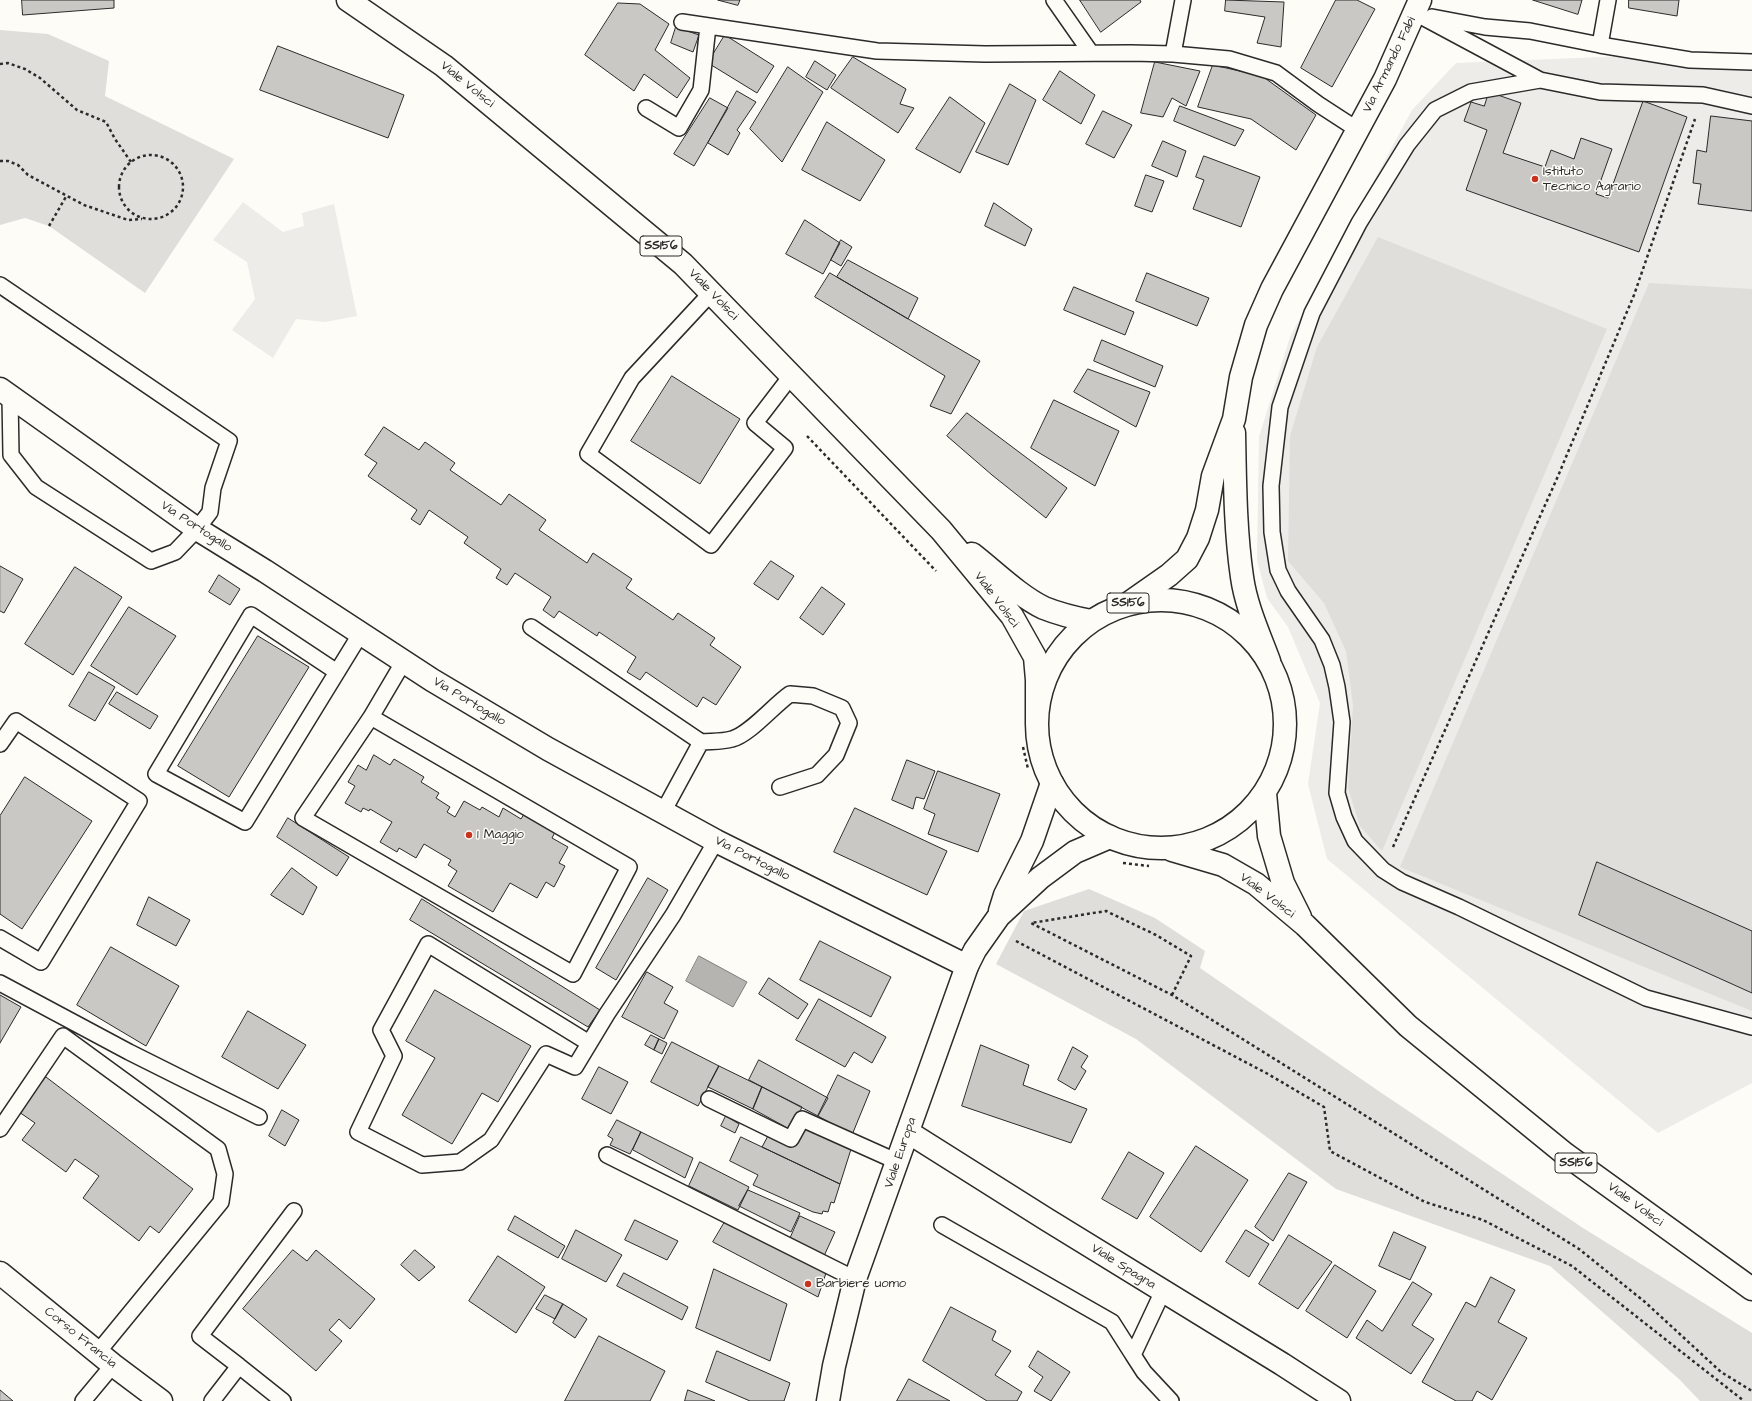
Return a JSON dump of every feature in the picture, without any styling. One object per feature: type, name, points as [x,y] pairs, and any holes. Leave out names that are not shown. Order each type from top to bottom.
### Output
[{"type":"street","name":"Viale Volsci","points":[[348,0],[444,66],[683,264],[942,530],[1012,616],[1035,657],[1037,680],[1037,724],[1041,754],[1052,783],[1067,805],[1086,824],[1110,837],[1137,846],[1165,848],[1194,844],[1222,833],[1246,815],[1265,793],[1280,762],[1286,728],[1282,693],[1269,661],[1253,640],[1233,621],[1209,608],[1176,600],[1156,599],[1129,603],[1109,611],[1091,621],[1068,641],[1051,666],[1040,694],[1037,724]]},
{"type":"street","name":"Via Armando Fabi","points":[[1234,419],[1241,377],[1256,325],[1272,289],[1386,79],[1418,7]]},
{"type":"street","name":"Via Portogallo","points":[[5,393],[197,530],[266,571],[432,680],[548,749],[716,841],[967,966]]},
{"type":"street","points":[[1129,603],[1169,575],[1187,559],[1198,538],[1207,510],[1213,476],[1234,419]]},
{"type":"street","points":[[1234,419],[1238,525],[1242,577],[1251,611],[1269,661]]},
{"type":"street","name":"Viale Volsci","points":[[942,530],[1020,592],[1042,607],[1064,615],[1091,621]]},
{"type":"street","points":[[994,921],[1032,841],[1052,783]]},
{"type":"street","name":"Viale Volsci","points":[[1265,793],[1269,836],[1283,883],[1305,925]]},
{"type":"street","points":[[994,921],[1040,878],[1075,852],[1110,837]]},
{"type":"street","name":"Viale Volsci","points":[[1165,848],[1223,865],[1256,884],[1305,925],[1408,1026],[1565,1154],[1752,1289]]},
{"type":"street","name":"Viale Europa","points":[[828,1401],[834,1366],[855,1279],[967,966],[994,921]]},
{"type":"street","name":"Viale Spagna","points":[[908,1132],[1282,1364],[1339,1401]]},
{"type":"street","name":"Corso Francia","points":[[0,1273],[161,1401]]},
{"type":"lane","points":[[1054,0],[1091,53]]},
{"type":"lane","points":[[1173,54],[1183,0]]},
{"type":"lane","points":[[1600,45],[1608,0]]},
{"type":"lane","points":[[1418,7],[1485,27],[1530,31],[1600,45],[1690,60],[1752,62]]},
{"type":"lane","points":[[1418,7],[1540,80],[1600,92],[1703,96],[1752,106]]},
{"type":"lane","points":[[682,22],[877,51],[984,54],[1173,54],[1229,59],[1276,73],[1318,104],[1358,130]]},
{"type":"lane","points":[[646,108],[679,128],[701,90],[708,26]]},
{"type":"lane","points":[[1540,80],[1471,92],[1435,110],[1406,145],[1359,223],[1312,313],[1280,407],[1271,486],[1272,532],[1278,570],[1288,591],[1322,640],[1332,665],[1342,722],[1337,793],[1344,817],[1355,841],[1383,870],[1402,882],[1459,907],[1646,998],[1752,1027]]},
{"type":"lane","points":[[0,285],[228,441],[213,488],[210,512],[197,530],[175,552],[151,560],[36,486],[11,455],[5,393]]},
{"type":"lane","points":[[711,293],[632,378],[588,454],[711,545],[785,448],[755,423],[791,376]]},
{"type":"lane","points":[[337,672],[252,615],[156,774],[245,822],[361,633]]},
{"type":"lane","points":[[531,627],[701,742],[732,739],[755,726],[775,705],[790,694],[813,696],[842,708],[849,723],[836,755],[817,775],[780,787]]},
{"type":"lane","points":[[371,717],[630,867],[573,974],[303,818],[371,717],[404,661]]},
{"type":"lane","points":[[0,744],[16,721],[139,800],[41,962],[0,938]]},
{"type":"lane","points":[[662,812],[701,742]]},
{"type":"lane","points":[[589,1043],[428,944],[381,1030],[394,1056],[358,1132],[422,1165],[460,1162],[491,1140],[546,1054],[575,1067],[589,1043],[673,915],[716,841]]},
{"type":"lane","points":[[0,983],[129,1052],[259,1118]]},
{"type":"lane","points":[[0,1129],[63,1036],[218,1150],[225,1174],[221,1202],[105,1358],[83,1401]]},
{"type":"lane","points":[[709,1099],[791,1139],[802,1118],[898,1162]]},
{"type":"lane","points":[[607,1155],[855,1279]]},
{"type":"lane","points":[[283,1401],[200,1336],[294,1211]]},
{"type":"lane","points":[[942,1224],[1112,1322],[1144,1372],[1171,1401]]},
{"type":"lane","points":[[1132,1354],[1163,1291]]},
{"type":"lane","points":[[212,1401],[239,1366]]},
{"type":"path","points":[[0,64],[8,63],[25,69],[40,78],[77,110],[106,122],[115,139],[131,162]]},
{"type":"path","points":[[1383,870],[1558,476],[1634,295],[1703,96]]},
{"type":"path","points":[[0,161],[8,161],[18,165],[28,176],[84,205],[128,220],[151,220],[162,218],[173,210],[181,198],[183,182],[176,167],[165,158],[159,156],[141,156],[126,167],[120,177],[119,193],[124,206],[132,214],[143,219]]},
{"type":"path","points":[[49,226],[66,196]]},
{"type":"path","points":[[802,431],[939,573]]},
{"type":"path","points":[[1022,740],[1028,774]]},
{"type":"path","points":[[1172,995],[1191,956],[1156,935],[1106,910],[1031,924],[1172,995],[1262,1050],[1358,1113],[1579,1249],[1645,1302],[1722,1372],[1752,1391]]},
{"type":"path","points":[[994,921],[1268,1074],[1324,1107],[1330,1151],[1425,1202],[1483,1220],[1572,1266],[1744,1401]]},
{"type":"shaded area","points":[[0,30],[48,34],[109,61],[105,96],[234,159],[145,293],[49,226],[25,218],[0,225]]},
{"type":"shaded area","points":[[1649,55],[1752,63],[1752,1083],[1658,1133],[1327,859],[1308,784],[1320,703],[1288,627],[1267,598],[1257,560],[1259,437],[1290,337],[1412,110],[1456,63]]},
{"type":"shaded area","points":[[243,202],[283,232],[304,226],[302,213],[334,204],[357,316],[325,322],[296,319],[273,358],[232,330],[255,299],[247,262],[213,240]]},
{"type":"shaded area","points":[[1378,237],[1607,329],[1382,851],[1360,826],[1348,788],[1353,705],[1346,651],[1324,603],[1288,561],[1290,436],[1317,347]]},
{"type":"shaded area","points":[[1649,283],[1752,289],[1752,1011],[1400,867]]},
{"type":"shaded area","points":[[1089,889],[1155,918],[1205,951],[1200,968],[1383,1094],[1583,1228],[1752,1333],[1752,1401],[1700,1401],[1679,1379],[1550,1266],[1336,1189],[1136,1039],[996,964],[1024,911]]},
{"type":"shaded area","points":[[699,956],[747,982],[733,1007],[686,981]]},
{"type":"building","points":[[22,0],[114,0],[114,8],[23,15]]},
{"type":"building","points":[[718,0],[740,0],[738,5]]},
{"type":"building","points":[[1080,0],[1140,0],[1141,2],[1101,32]]},
{"type":"building","points":[[1226,0],[1284,2],[1281,47],[1257,43],[1265,17],[1225,11]]},
{"type":"building","points":[[1336,0],[1357,0],[1375,9],[1332,87],[1301,68]]},
{"type":"building","points":[[1533,0],[1582,0],[1578,14]]},
{"type":"building","points":[[1629,0],[1679,0],[1677,16],[1629,8]]},
{"type":"building","points":[[618,3],[640,4],[669,24],[655,50],[690,78],[677,98],[644,74],[634,91],[585,55]]},
{"type":"building","points":[[676,27],[699,35],[693,52],[671,43]]},
{"type":"building","points":[[725,35],[774,66],[757,93],[708,63]]},
{"type":"building","points":[[278,46],[404,95],[388,138],[260,90]]},
{"type":"building","points":[[853,57],[906,89],[900,104],[914,108],[898,133],[831,88]]},
{"type":"building","points":[[815,61],[836,75],[827,90],[806,77]]},
{"type":"building","points":[[1155,62],[1200,71],[1186,106],[1172,98],[1163,117],[1141,113]]},
{"type":"building","points":[[1213,65],[1262,76],[1316,115],[1296,150],[1251,119],[1198,107]]},
{"type":"building","points":[[788,67],[823,92],[782,162],[750,129]]},
{"type":"building","points":[[1060,71],[1095,95],[1081,124],[1043,100]]},
{"type":"building","points":[[1010,84],[1036,100],[1008,165],[976,152]]},
{"type":"building","points":[[737,91],[756,102],[737,130],[740,133],[728,155],[708,143]]},
{"type":"building","name":"Istituto Tecnico Agrario","points":[[1489,92],[1521,103],[1503,153],[1545,167],[1551,150],[1574,159],[1581,138],[1612,149],[1596,194],[1608,198],[1643,101],[1687,117],[1639,252],[1466,190],[1487,130],[1464,121],[1471,102],[1484,106]]},
{"type":"building","points":[[950,97],[985,123],[960,173],[916,149]]},
{"type":"building","points":[[710,98],[728,108],[694,166],[674,154]]},
{"type":"building","points":[[1180,106],[1244,130],[1235,146],[1174,121]]},
{"type":"building","points":[[1103,111],[1132,125],[1114,158],[1086,144]]},
{"type":"building","points":[[1711,116],[1752,121],[1752,211],[1698,204],[1701,184],[1693,183],[1697,150],[1706,152]]},
{"type":"building","points":[[827,122],[885,160],[860,201],[802,170]]},
{"type":"building","points":[[1163,141],[1186,151],[1177,177],[1152,166]]},
{"type":"building","points":[[1204,156],[1260,177],[1241,227],[1193,209],[1204,180],[1196,177]]},
{"type":"building","points":[[1146,175],[1164,181],[1152,212],[1135,206]]},
{"type":"building","points":[[994,203],[1032,229],[1025,246],[985,226]]},
{"type":"building","points":[[805,220],[840,243],[823,274],[786,254]]},
{"type":"building","points":[[841,240],[852,247],[841,266],[831,260]]},
{"type":"building","points":[[848,260],[918,298],[908,319],[837,277]]},
{"type":"building","points":[[830,273],[980,361],[951,414],[930,406],[945,376],[815,297]]},
{"type":"building","points":[[1147,273],[1209,298],[1197,326],[1136,301]]},
{"type":"building","points":[[1074,287],[1134,312],[1125,335],[1064,310]]},
{"type":"building","points":[[1102,340],[1163,366],[1155,387],[1094,361]]},
{"type":"building","points":[[1088,369],[1150,392],[1136,427],[1074,392]]},
{"type":"building","points":[[672,376],[740,419],[700,484],[631,441]]},
{"type":"building","points":[[1054,400],[1119,431],[1095,486],[1031,448]]},
{"type":"building","points":[[967,413],[1067,488],[1046,518],[992,475],[947,436]]},
{"type":"building","points":[[384,427],[419,450],[425,442],[455,463],[450,470],[501,505],[509,494],[546,520],[539,530],[587,563],[593,553],[632,579],[626,588],[673,620],[678,613],[715,638],[710,645],[741,667],[716,705],[703,697],[697,707],[646,672],[640,680],[627,672],[636,657],[599,632],[597,636],[559,611],[554,618],[543,610],[551,597],[515,573],[507,585],[496,578],[501,569],[464,543],[468,537],[429,510],[420,525],[411,519],[417,510],[368,476],[377,463],[365,455]]},
{"type":"building","points":[[771,561],[794,576],[778,600],[754,584]]},
{"type":"building","points":[[0,566],[23,579],[4,613],[0,611]]},
{"type":"building","points":[[75,567],[122,597],[73,675],[25,644]]},
{"type":"building","points":[[219,575],[240,589],[230,605],[209,592]]},
{"type":"building","points":[[822,587],[845,604],[823,635],[800,618]]},
{"type":"building","points":[[129,607],[176,636],[137,695],[91,666]]},
{"type":"building","points":[[258,636],[309,667],[229,797],[178,766]]},
{"type":"building","points":[[89,672],[115,687],[95,721],[69,706]]},
{"type":"building","points":[[117,692],[158,716],[150,729],[109,704]]},
{"type":"building","name":"1 Maggio","points":[[374,755],[390,765],[394,759],[424,777],[421,782],[439,793],[436,798],[450,807],[447,812],[455,817],[464,801],[480,810],[482,807],[499,817],[503,808],[521,819],[524,814],[555,832],[552,838],[568,847],[559,863],[565,866],[554,887],[546,882],[537,898],[510,883],[493,912],[448,886],[457,871],[448,865],[451,860],[424,844],[416,858],[399,848],[397,852],[380,842],[392,822],[370,809],[369,811],[363,808],[361,812],[345,803],[355,786],[348,782],[358,765],[366,770]]},
{"type":"building","points":[[907,760],[935,771],[924,799],[916,797],[913,809],[892,800]]},
{"type":"building","points":[[938,771],[1000,794],[978,852],[928,834],[935,814],[924,809]]},
{"type":"building","points":[[25,777],[92,821],[22,929],[0,914],[0,816]]},
{"type":"building","points":[[855,808],[947,851],[927,895],[834,852]]},
{"type":"building","points":[[288,818],[349,857],[337,876],[277,837]]},
{"type":"building","points":[[1597,862],[1752,931],[1752,993],[1579,915]]},
{"type":"building","points":[[292,868],[317,887],[303,915],[271,895]]},
{"type":"building","points":[[648,878],[668,890],[616,980],[596,968]]},
{"type":"building","points":[[149,897],[190,920],[176,946],[137,925]]},
{"type":"building","points":[[422,899],[600,1010],[588,1027],[410,920]]},
{"type":"building","points":[[820,941],[891,977],[871,1017],[800,980]]},
{"type":"building","points":[[111,947],[179,986],[146,1046],[77,1005]]},
{"type":"building","points":[[647,972],[673,987],[664,1003],[678,1011],[664,1039],[622,1017]]},
{"type":"building","points":[[769,978],[808,1004],[798,1019],[759,994]]},
{"type":"building","points":[[435,990],[531,1046],[498,1102],[482,1093],[452,1144],[402,1115],[435,1058],[406,1041]]},
{"type":"building","points":[[0,995],[21,1007],[0,1043]]},
{"type":"building","points":[[819,999],[886,1037],[872,1063],[854,1052],[845,1067],[796,1040]]},
{"type":"building","points":[[248,1011],[306,1045],[278,1089],[222,1057]]},
{"type":"building","points":[[651,1035],[659,1039],[654,1050],[645,1045]]},
{"type":"building","points":[[659,1039],[667,1043],[662,1054],[654,1050]]},
{"type":"building","points":[[672,1042],[719,1066],[698,1106],[651,1082]]},
{"type":"building","points":[[981,1045],[1029,1065],[1023,1085],[1087,1109],[1071,1143],[962,1106]]},
{"type":"building","points":[[1073,1047],[1088,1056],[1081,1067],[1086,1071],[1075,1090],[1058,1080]]},
{"type":"building","points":[[759,1060],[828,1098],[818,1116],[749,1080]]},
{"type":"building","points":[[719,1066],[762,1087],[753,1109],[708,1087]]},
{"type":"building","points":[[599,1067],[628,1082],[611,1114],[582,1099]]},
{"type":"building","points":[[838,1075],[870,1091],[852,1135],[818,1116]]},
{"type":"building","points":[[46,1077],[193,1189],[159,1233],[150,1226],[139,1241],[83,1198],[99,1176],[75,1159],[66,1172],[22,1140],[35,1123],[19,1112]]},
{"type":"building","points":[[762,1087],[802,1107],[791,1130],[753,1109]]},
{"type":"building","points":[[282,1110],[299,1120],[285,1146],[269,1136]]},
{"type":"building","points":[[726,1116],[739,1124],[735,1133],[721,1126]]},
{"type":"building","points":[[617,1120],[641,1132],[630,1154],[610,1145],[613,1139],[608,1136]]},
{"type":"building","points":[[806,1123],[852,1146],[840,1184],[762,1147],[770,1132],[797,1144]]},
{"type":"building","points":[[641,1132],[693,1158],[685,1178],[633,1150]]},
{"type":"building","points":[[741,1137],[840,1184],[834,1203],[831,1202],[828,1212],[823,1211],[822,1214],[813,1212],[753,1185],[758,1175],[730,1161]]},
{"type":"building","points":[[1196,1146],[1248,1180],[1201,1252],[1150,1217]]},
{"type":"building","points":[[1129,1152],[1164,1173],[1137,1219],[1102,1199]]},
{"type":"building","points":[[700,1162],[749,1187],[738,1210],[689,1186]]},
{"type":"building","points":[[1289,1173],[1307,1182],[1273,1241],[1255,1227]]},
{"type":"building","points":[[748,1190],[800,1213],[791,1232],[739,1206]]},
{"type":"building","points":[[515,1216],[565,1246],[558,1258],[508,1230]]},
{"type":"building","points":[[800,1216],[835,1232],[824,1256],[790,1239]]},
{"type":"building","points":[[635,1220],[678,1241],[667,1260],[625,1240]]},
{"type":"building","points":[[726,1220],[826,1273],[818,1297],[713,1242]]},
{"type":"building","points":[[576,1230],[622,1255],[606,1282],[562,1259]]},
{"type":"building","points":[[1246,1230],[1269,1244],[1249,1277],[1226,1262]]},
{"type":"building","points":[[1394,1232],[1426,1247],[1410,1280],[1379,1266]]},
{"type":"building","points":[[1289,1235],[1332,1262],[1298,1309],[1259,1284]]},
{"type":"building","points":[[293,1250],[307,1261],[316,1250],[375,1299],[350,1329],[339,1319],[329,1330],[342,1341],[316,1371],[243,1309]]},
{"type":"building","points":[[415,1250],[435,1267],[419,1281],[401,1265]]},
{"type":"building","points":[[498,1256],[545,1287],[516,1333],[469,1301]]},
{"type":"building","points":[[1335,1265],[1376,1291],[1347,1338],[1306,1311]]},
{"type":"building","points":[[714,1269],[787,1304],[770,1361],[696,1328]]},
{"type":"building","points":[[624,1273],[688,1307],[682,1320],[617,1286]]},
{"type":"building","points":[[1491,1277],[1515,1290],[1498,1322],[1527,1338],[1492,1400],[1477,1391],[1472,1401],[1456,1401],[1422,1382],[1466,1302],[1475,1307]]},
{"type":"building","points":[[1413,1282],[1432,1294],[1412,1325],[1434,1339],[1411,1374],[1356,1338],[1367,1320],[1382,1331]]},
{"type":"building","points":[[545,1295],[563,1304],[555,1319],[536,1309]]},
{"type":"building","points":[[563,1304],[587,1319],[575,1338],[553,1323]]},
{"type":"building","points":[[951,1307],[996,1331],[992,1340],[1011,1351],[995,1375],[1022,1392],[1017,1401],[987,1401],[923,1361]]},
{"type":"building","points":[[599,1336],[665,1371],[650,1401],[565,1401]]},
{"type":"building","points":[[717,1351],[790,1383],[784,1401],[750,1401],[706,1382]]},
{"type":"building","points":[[1038,1351],[1070,1372],[1051,1401],[1034,1391],[1043,1377],[1029,1367]]},
{"type":"building","points":[[909,1379],[950,1401],[897,1401]]},
{"type":"building","points":[[0,1390],[13,1401],[0,1401]]},
{"type":"building","points":[[688,1390],[715,1401],[685,1401]]},
{"type":"place","name":"Istituto Tecnico Agrario","points":[[1535,179]]},
{"type":"place","name":"1 Maggio","points":[[469,835]]},
{"type":"place","name":"Barbiere uomo","points":[[808,1284]]}]
